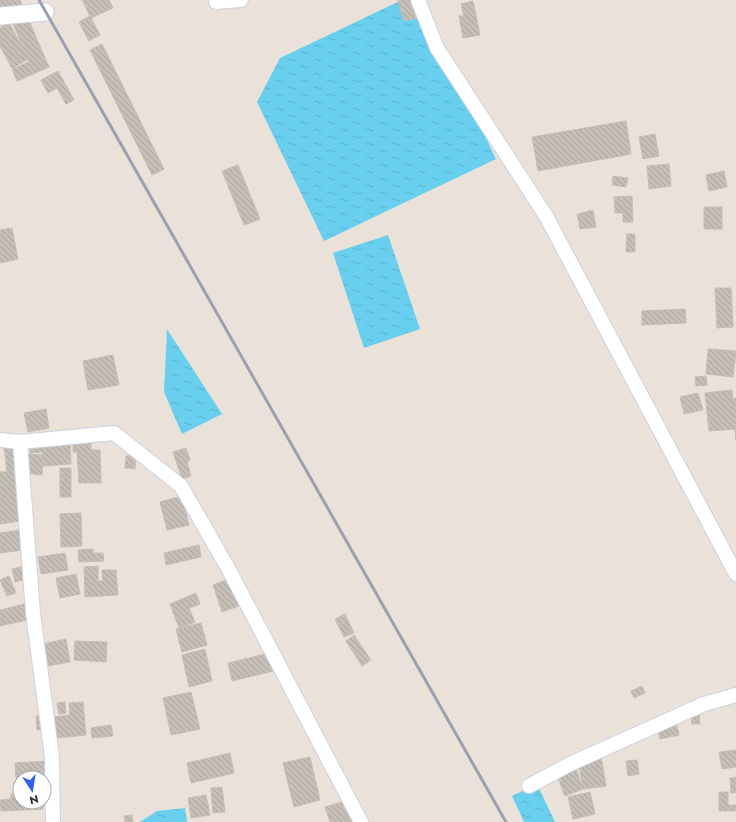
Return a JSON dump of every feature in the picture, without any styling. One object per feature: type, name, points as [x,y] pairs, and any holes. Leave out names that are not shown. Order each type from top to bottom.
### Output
[{"type":"street","points":[[216,2],[241,0]]},
{"type":"street","points":[[418,0],[437,48],[546,216],[736,574]]},
{"type":"street","points":[[0,16],[45,12]]},
{"type":"street","points":[[0,440],[20,442],[114,433],[181,486],[228,568],[361,822]]},
{"type":"street","points":[[20,442],[33,613],[52,757],[53,822]]},
{"type":"street","points":[[529,786],[570,764],[704,704],[736,695]]},
{"type":"water","points":[[402,0],[419,0],[496,159],[324,241],[257,102],[280,58]]},
{"type":"water","points":[[388,235],[420,329],[364,348],[333,253]]},
{"type":"water","points":[[167,329],[222,414],[182,434],[164,392]]},
{"type":"water","points":[[537,784],[555,822],[524,822],[512,796]]},
{"type":"water","points":[[185,808],[187,822],[140,822],[157,811]]},
{"type":"building","points":[[0,0],[20,0],[49,67],[17,81],[12,69],[29,62],[12,21],[0,26]]},
{"type":"building","points":[[82,0],[109,0],[113,8],[91,18],[100,35],[89,41],[79,22],[90,16]]},
{"type":"building","points":[[398,0],[416,0],[421,17],[404,21]]},
{"type":"building","points":[[473,1],[480,35],[463,38],[459,16],[464,16],[461,4]]},
{"type":"building","points":[[9,23],[29,59],[12,68],[0,46],[0,28]]},
{"type":"building","points":[[102,44],[164,169],[152,175],[90,50]]},
{"type":"building","points":[[58,71],[74,100],[66,104],[57,88],[48,93],[41,80]]},
{"type":"building","points":[[626,121],[631,154],[538,171],[532,137]]},
{"type":"building","points":[[655,134],[659,156],[643,159],[639,137]]},
{"type":"building","points":[[669,164],[671,186],[649,189],[647,166]]},
{"type":"building","points":[[238,165],[260,219],[244,225],[222,171]]},
{"type":"building","points":[[724,171],[727,187],[709,191],[706,175]]},
{"type":"building","points":[[613,176],[628,178],[626,187],[612,185]]},
{"type":"building","points":[[632,196],[633,222],[623,222],[623,213],[615,213],[614,197]]},
{"type":"building","points":[[704,207],[722,207],[722,229],[704,229]]},
{"type":"building","points":[[593,210],[596,227],[580,229],[577,214]]},
{"type":"building","points":[[12,228],[18,259],[0,263],[0,230]]},
{"type":"building","points":[[627,234],[635,234],[635,252],[626,252]]},
{"type":"building","points":[[715,288],[731,288],[733,327],[717,328]]},
{"type":"building","points":[[685,309],[686,323],[642,325],[642,311]]},
{"type":"building","points":[[708,349],[736,351],[733,377],[706,374]]},
{"type":"building","points":[[113,355],[119,385],[88,390],[83,361]]},
{"type":"building","points":[[706,376],[707,385],[696,386],[695,377]]},
{"type":"building","points":[[732,390],[733,399],[736,398],[736,441],[735,429],[709,431],[705,393]]},
{"type":"building","points":[[698,393],[703,410],[684,414],[680,397]]},
{"type":"building","points":[[46,409],[49,428],[28,432],[24,413]]},
{"type":"building","points":[[70,442],[71,464],[43,466],[42,452],[30,453],[30,444]]},
{"type":"building","points":[[91,442],[91,450],[100,450],[101,483],[79,483],[77,452],[73,452],[73,443]]},
{"type":"building","points":[[19,445],[21,465],[13,466],[20,521],[0,524],[0,472],[7,472],[4,447]]},
{"type":"building","points":[[186,448],[190,460],[187,462],[191,476],[182,479],[173,452]]},
{"type":"building","points":[[27,454],[43,455],[42,475],[26,473]]},
{"type":"building","points":[[126,456],[136,456],[135,469],[125,468]]},
{"type":"building","points":[[60,468],[71,468],[71,497],[60,497]]},
{"type":"building","points":[[182,496],[189,525],[167,530],[160,502]]},
{"type":"building","points":[[81,513],[82,546],[61,547],[60,514]]},
{"type":"building","points":[[21,530],[24,550],[0,553],[0,533]]},
{"type":"building","points":[[199,545],[201,557],[166,565],[164,553]]},
{"type":"building","points":[[93,549],[93,553],[103,553],[104,561],[79,562],[78,550]]},
{"type":"building","points":[[65,553],[68,570],[41,574],[38,557]]},
{"type":"building","points":[[25,566],[28,579],[15,582],[12,569]]},
{"type":"building","points":[[98,566],[98,581],[103,581],[102,570],[116,570],[118,595],[85,597],[84,567]]},
{"type":"building","points":[[76,574],[80,594],[60,598],[56,578]]},
{"type":"building","points":[[9,576],[16,593],[7,596],[0,580]]},
{"type":"building","points":[[229,579],[239,606],[222,612],[213,585]]},
{"type":"building","points":[[196,593],[200,604],[189,608],[195,622],[179,628],[170,604]]},
{"type":"building","points":[[28,603],[32,619],[0,626],[0,610]]},
{"type":"building","points":[[345,614],[354,633],[344,637],[335,619]]},
{"type":"building","points":[[201,623],[207,645],[182,652],[176,629]]},
{"type":"building","points":[[354,635],[371,660],[362,666],[346,641]]},
{"type":"building","points":[[66,639],[70,662],[47,666],[43,644]]},
{"type":"building","points":[[75,641],[107,642],[106,662],[74,660]]},
{"type":"building","points":[[205,649],[212,681],[189,687],[182,655]]},
{"type":"building","points":[[269,653],[273,671],[232,681],[228,663]]},
{"type":"building","points":[[642,686],[645,693],[634,698],[631,691]]},
{"type":"building","points":[[191,692],[200,729],[171,735],[163,698]]},
{"type":"building","points":[[65,702],[66,713],[59,714],[57,703]]},
{"type":"building","points":[[83,702],[86,735],[57,738],[54,717],[70,715],[69,703]]},
{"type":"building","points":[[699,714],[700,724],[692,724],[691,715]]},
{"type":"building","points":[[45,715],[46,729],[37,730],[36,716]]},
{"type":"building","points":[[675,716],[679,735],[660,739],[656,720]]},
{"type":"building","points":[[111,725],[113,736],[92,738],[91,728]]},
{"type":"building","points":[[736,750],[736,767],[722,769],[719,752]]},
{"type":"building","points":[[230,753],[234,773],[191,783],[187,763]]},
{"type":"building","points":[[601,756],[606,786],[583,789],[578,760]]},
{"type":"building","points":[[310,757],[320,800],[294,807],[283,763]]},
{"type":"building","points":[[573,760],[583,789],[565,796],[554,767]]},
{"type":"building","points":[[637,760],[639,774],[628,776],[626,761]]},
{"type":"building","points":[[49,761],[49,770],[15,770],[15,763]]},
{"type":"building","points":[[736,777],[736,792],[731,793],[730,778]]},
{"type":"building","points":[[222,787],[225,812],[213,813],[211,788]]},
{"type":"building","points":[[590,792],[595,814],[573,819],[568,797]]},
{"type":"building","points":[[719,792],[728,792],[728,805],[736,805],[736,811],[719,811]]},
{"type":"building","points":[[12,794],[12,810],[22,810],[1,811],[0,800],[11,799]]},
{"type":"building","points":[[206,795],[210,815],[191,818],[188,798]]},
{"type":"building","points":[[349,800],[356,822],[330,822],[325,807]]},
{"type":"building","points":[[132,815],[133,822],[125,822],[124,816]]},
{"type":"railway","points":[[39,0],[506,822]]}]
